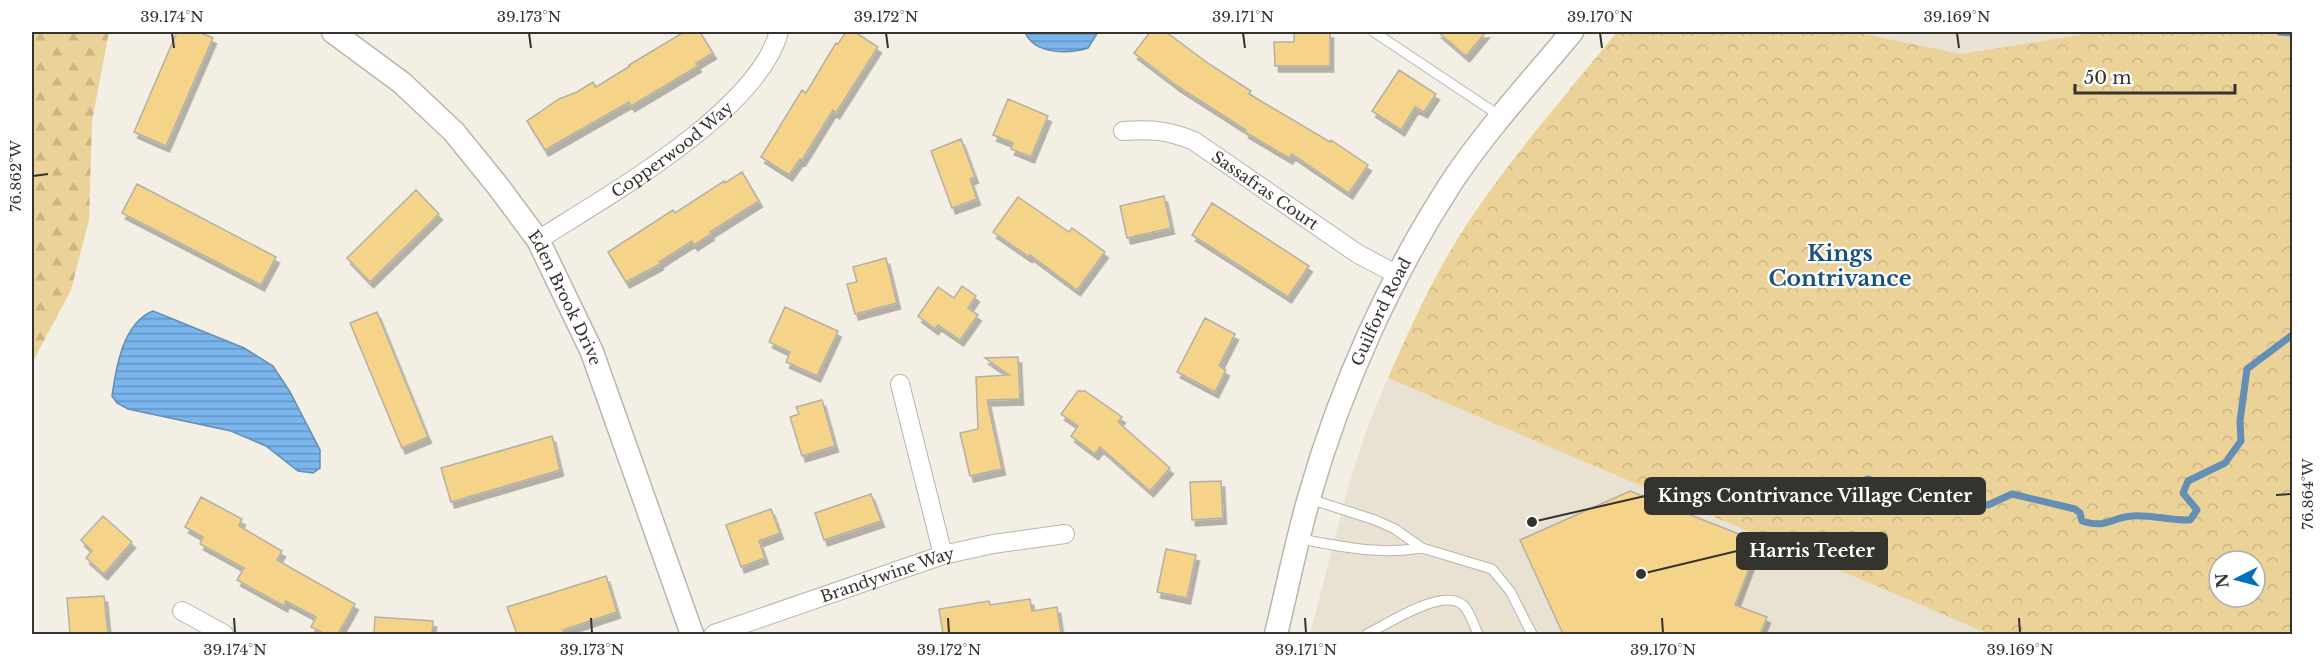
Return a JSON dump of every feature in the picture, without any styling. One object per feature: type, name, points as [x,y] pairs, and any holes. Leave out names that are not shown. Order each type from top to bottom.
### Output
[{"type":"street","name":"Eden Brook Drive","points":[[333,32],[402,84],[454,132],[498,185],[538,240],[592,352],[692,634]]},
{"type":"street","name":"Copperwood Way","points":[[538,240],[645,171],[695,135],[733,102],[762,69],[776,43],[779,32]]},
{"type":"street","name":"Guilford Road","points":[[1276,634],[1309,499],[1329,434],[1364,348],[1398,275],[1454,178],[1572,32]]},
{"type":"street","name":"Sassafras Court","points":[[1123,131],[1153,129],[1194,141],[1358,254],[1398,275]]},
{"type":"street","points":[[900,384],[943,555]]},
{"type":"street","name":"Brandywine Way","points":[[714,634],[943,555],[993,544],[1065,534]]},
{"type":"street","points":[[183,611],[224,634]]},
{"type":"lane","points":[[1374,32],[1502,117]]},
{"type":"lane","points":[[1309,499],[1375,520],[1422,548],[1492,569],[1510,591],[1532,634]]},
{"type":"lane","points":[[1300,539],[1363,551],[1394,552],[1422,548]]},
{"type":"lane","points":[[1367,634],[1435,600],[1452,599],[1464,605],[1478,634]]},
{"type":"shaded area","points":[[1855,32],[2097,32],[1961,54]]},
{"type":"shaded area","points":[[1388,378],[1989,634],[1310,634],[1348,488],[1368,426]]},
{"type":"green space","points":[[32,32],[109,32],[92,121],[89,220],[71,290],[32,363]]},
{"type":"green space","points":[[1617,32],[1855,32],[1961,54],[2097,32],[2292,32],[2292,634],[1989,634],[1388,378],[1414,320],[1454,245],[1482,201]]},
{"type":"water","points":[[1025,32],[1098,32],[1088,48],[1062,52],[1036,45]]},
{"type":"water","points":[[153,311],[244,348],[273,366],[290,392],[320,450],[320,468],[313,473],[298,471],[266,446],[231,431],[128,409],[117,403],[112,396],[123,347],[134,325]]},
{"type":"building","points":[[177,32],[199,32],[213,38],[166,146],[134,132]]},
{"type":"building","points":[[684,32],[700,32],[713,53],[696,63],[698,66],[631,106],[629,102],[545,150],[527,121],[559,99],[593,82],[596,87]]},
{"type":"building","points":[[846,32],[855,32],[878,47],[836,113],[833,110],[802,160],[800,159],[789,175],[761,157],[802,90],[806,93],[836,43],[838,44]]},
{"type":"building","points":[[1150,32],[1166,32],[1251,91],[1249,94],[1330,142],[1331,140],[1368,165],[1349,193],[1292,154],[1289,158],[1245,132],[1246,130],[1177,86],[1134,53]]},
{"type":"building","points":[[1294,32],[1330,32],[1330,66],[1275,66],[1274,42],[1294,42]]},
{"type":"building","points":[[1438,32],[1486,32],[1466,56]]},
{"type":"building","points":[[1399,70],[1436,94],[1424,112],[1415,107],[1401,130],[1372,111]]},
{"type":"building","points":[[1008,99],[1048,116],[1031,157],[1011,149],[1013,143],[993,135]]},
{"type":"building","points":[[961,139],[975,177],[970,179],[977,199],[952,208],[931,151]]},
{"type":"building","points":[[742,172],[759,201],[694,245],[692,241],[659,262],[660,264],[626,282],[608,252],[673,210],[675,213]]},
{"type":"building","points":[[137,184],[276,257],[261,285],[122,213]]},
{"type":"building","points":[[416,190],[439,214],[370,282],[347,258]]},
{"type":"building","points":[[1164,196],[1171,228],[1127,238],[1120,206]]},
{"type":"building","points":[[1018,197],[1069,232],[1072,228],[1105,252],[1077,290],[1030,255],[1029,257],[993,232]]},
{"type":"building","points":[[1212,203],[1309,266],[1288,297],[1192,235]]},
{"type":"building","points":[[886,258],[897,303],[855,314],[847,284],[857,282],[853,267]]},
{"type":"building","points":[[962,286],[976,296],[968,308],[978,315],[960,340],[938,325],[935,329],[918,316],[938,287],[954,298]]},
{"type":"building","points":[[785,307],[838,331],[817,376],[786,362],[790,352],[769,342]]},
{"type":"building","points":[[377,312],[428,437],[402,448],[350,323]]},
{"type":"building","points":[[1205,318],[1235,334],[1219,366],[1226,370],[1215,392],[1177,372]]},
{"type":"building","points":[[1018,357],[1020,399],[987,400],[1002,469],[970,476],[960,433],[978,429],[976,377],[1009,375],[985,358]]},
{"type":"building","points":[[1078,391],[1085,391],[1122,417],[1118,422],[1170,468],[1150,491],[1100,447],[1095,454],[1071,436],[1078,426],[1061,414]]},
{"type":"building","points":[[822,400],[835,446],[802,456],[790,417],[799,414],[796,407]]},
{"type":"building","points":[[552,436],[560,470],[451,502],[441,468]]},
{"type":"building","points":[[1221,481],[1223,518],[1192,520],[1190,482]]},
{"type":"building","points":[[1630,491],[1759,542],[1735,605],[1767,617],[1760,634],[1563,634],[1520,540]]},
{"type":"building","points":[[871,494],[881,521],[824,540],[815,513]]},
{"type":"building","points":[[201,497],[242,519],[239,526],[282,551],[277,560],[355,604],[338,634],[325,634],[311,627],[316,617],[286,601],[284,606],[237,580],[244,568],[200,544],[203,537],[185,527]]},
{"type":"building","points":[[771,509],[780,533],[759,541],[765,558],[741,567],[726,525]]},
{"type":"building","points":[[103,516],[132,542],[104,574],[86,558],[92,551],[81,540]]},
{"type":"building","points":[[1166,549],[1196,555],[1187,598],[1157,592]]},
{"type":"building","points":[[606,576],[617,612],[563,630],[565,634],[517,634],[507,607]]},
{"type":"building","points":[[104,596],[108,634],[70,634],[67,598]]},
{"type":"building","points":[[1030,599],[1032,611],[1057,607],[1061,634],[943,634],[939,609],[989,601],[990,605]]},
{"type":"building","points":[[375,617],[433,621],[432,634],[374,634]]},
{"type":"waterway","points":[[2280,32],[2292,33]]},
{"type":"waterway","points":[[1867,479],[1941,498],[1958,495],[1976,503],[1988,505],[2012,494],[2075,509],[2080,513],[2082,521],[2097,524],[2138,516],[2190,520],[2197,510],[2183,493],[2188,481],[2225,463],[2241,441],[2240,421],[2247,369],[2292,335]]},
{"type":"place","name":"Kings Contrivance Village Center","points":[[1532,522]]},
{"type":"place","name":"Harris Teeter","points":[[1641,574]]},
{"type":"district","name":"Kings Contrivance","points":[[1840,266]]}]
